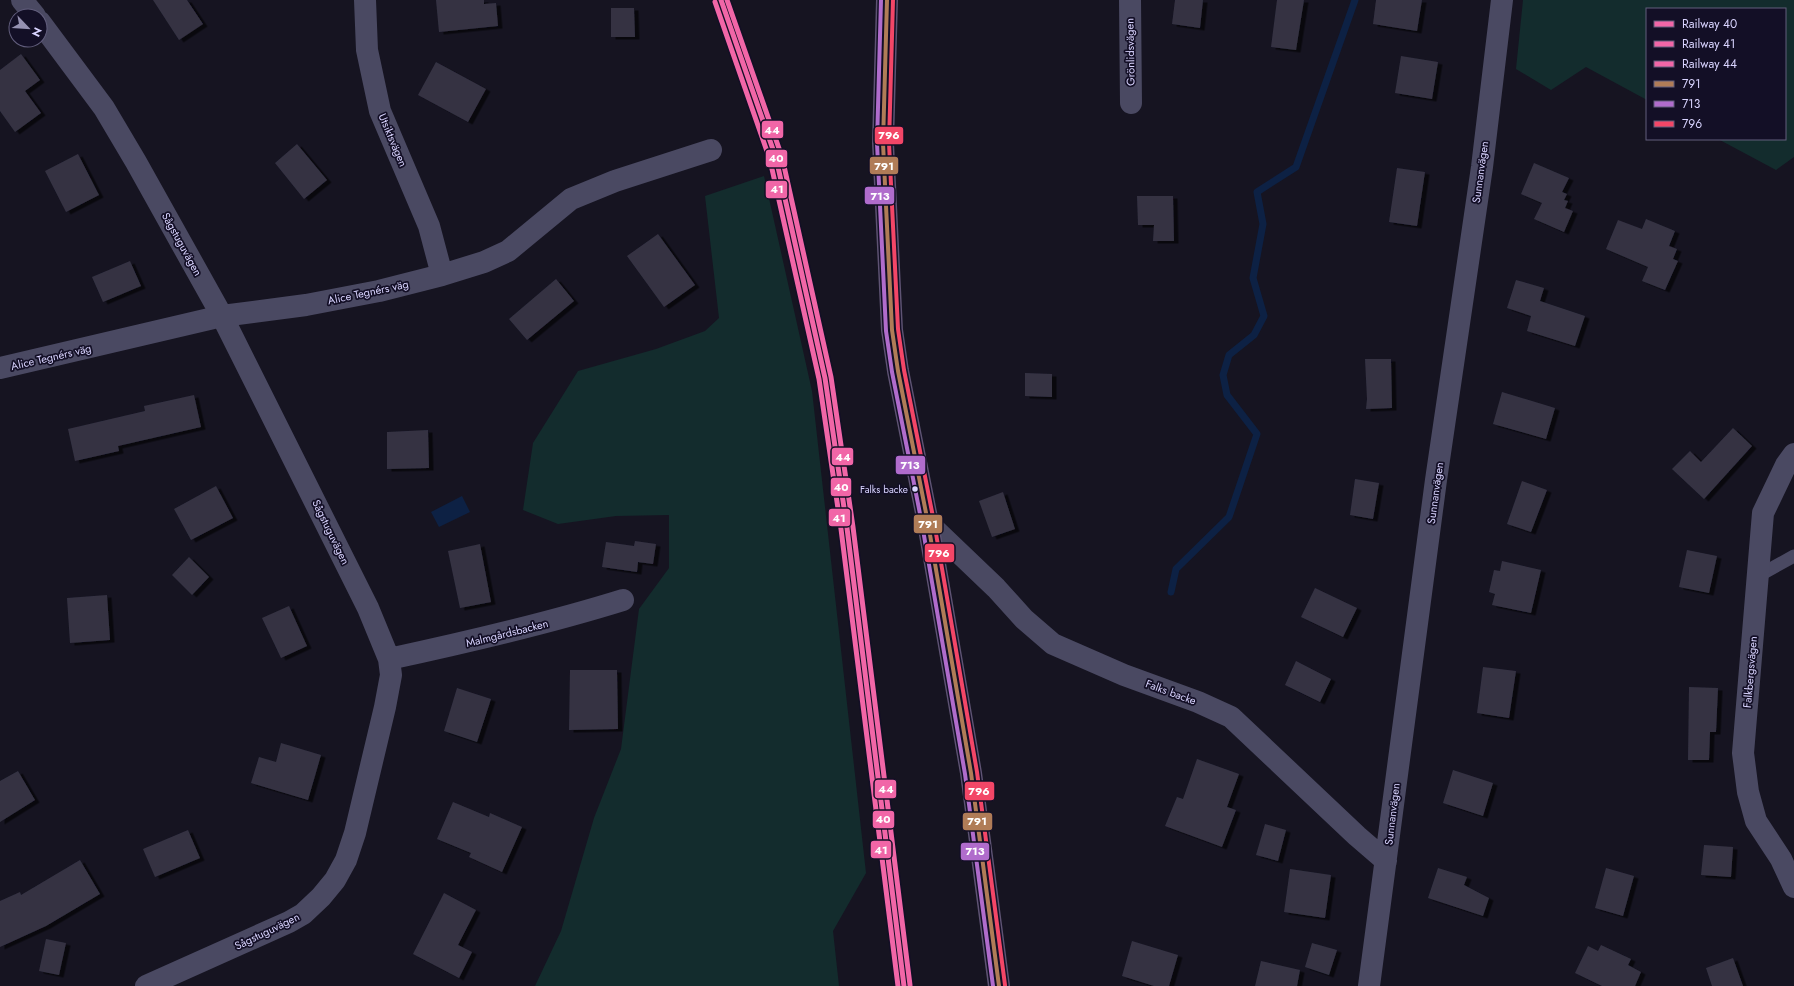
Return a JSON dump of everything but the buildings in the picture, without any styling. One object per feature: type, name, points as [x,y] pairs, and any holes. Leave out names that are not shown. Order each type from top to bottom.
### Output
[{"type":"main road","points":[[886,0],[883,144],[892,330],[898,371],[928,523],[971,773],[999,986]]},
{"type":"street","points":[[22,0],[28,8]]},
{"type":"street","name":"Utsiktsvägen","points":[[365,0],[367,50],[380,111],[429,226],[442,275]]},
{"type":"street","name":"Grönlidsvägen","points":[[1130,0],[1131,103]]},
{"type":"street","name":"Sunnanvägen","points":[[1369,986],[1436,480],[1482,167],[1502,0]]},
{"type":"street","name":"Sågstuguvägen","points":[[48,32],[104,108],[222,316],[354,579],[389,659],[391,675],[385,707],[355,833],[346,860],[335,880],[322,897],[303,914],[289,922],[146,986]]},
{"type":"street","name":"Alice Tegnérs väg","points":[[0,368],[222,316],[306,305],[371,293],[442,275],[484,262],[508,251],[571,199],[615,181],[711,150]]},
{"type":"street","name":"Falkbergsvägen","points":[[1794,454],[1786,465],[1763,513],[1744,753],[1747,784],[1756,821],[1781,859],[1794,887]]},
{"type":"street","name":"Falks backe","points":[[928,523],[996,588],[1024,619],[1053,644],[1124,675],[1198,702],[1231,717],[1357,836],[1386,861]]},
{"type":"street","name":"Malmgårdsbacken","points":[[389,659],[554,621],[623,600]]},
{"type":"lane","points":[[1758,576],[1794,556]]},
{"type":"green space","points":[[1523,0],[1794,0],[1794,157],[1776,170],[1720,140],[1786,140],[1786,8],[1646,8],[1646,99],[1586,67],[1551,90],[1516,69]]},
{"type":"green space","points":[[764,176],[812,391],[866,873],[833,931],[839,986],[535,986],[561,931],[594,818],[621,749],[639,609],[669,568],[669,515],[616,516],[558,524],[523,510],[533,443],[578,371],[656,349],[705,331],[719,318],[705,196]]},
{"type":"water","points":[[462,496],[470,512],[439,527],[431,512]]},
{"type":"waterway","points":[[1171,592],[1176,569],[1229,517],[1257,434],[1227,395],[1223,375],[1229,355],[1254,335],[1264,316],[1253,278],[1263,224],[1257,192],[1296,167],[1355,0]]},
{"type":"rail line","name":"40","points":[[721,0],[776,158],[825,378],[847,528],[904,986]]},
{"type":"rail line","name":"44","points":[[727,0],[782,157],[831,377],[853,527],[910,985]]},
{"type":"rail line","name":"41","points":[[715,2],[770,160],[819,379],[841,529],[898,986]]},
{"type":"transit line","name":"713","points":[[881,0],[877,143],[886,331],[892,372],[922,524],[965,774],[993,986]]},
{"type":"transit line","name":"791","points":[[887,0],[883,143],[892,330],[898,371],[928,523],[971,773],[999,986]]},
{"type":"transit line","name":"796","points":[[893,0],[889,143],[898,329],[904,370],[934,522],[977,772],[1005,985]]},
{"type":"place","name":"Falks backe","points":[[915,489]]}]
